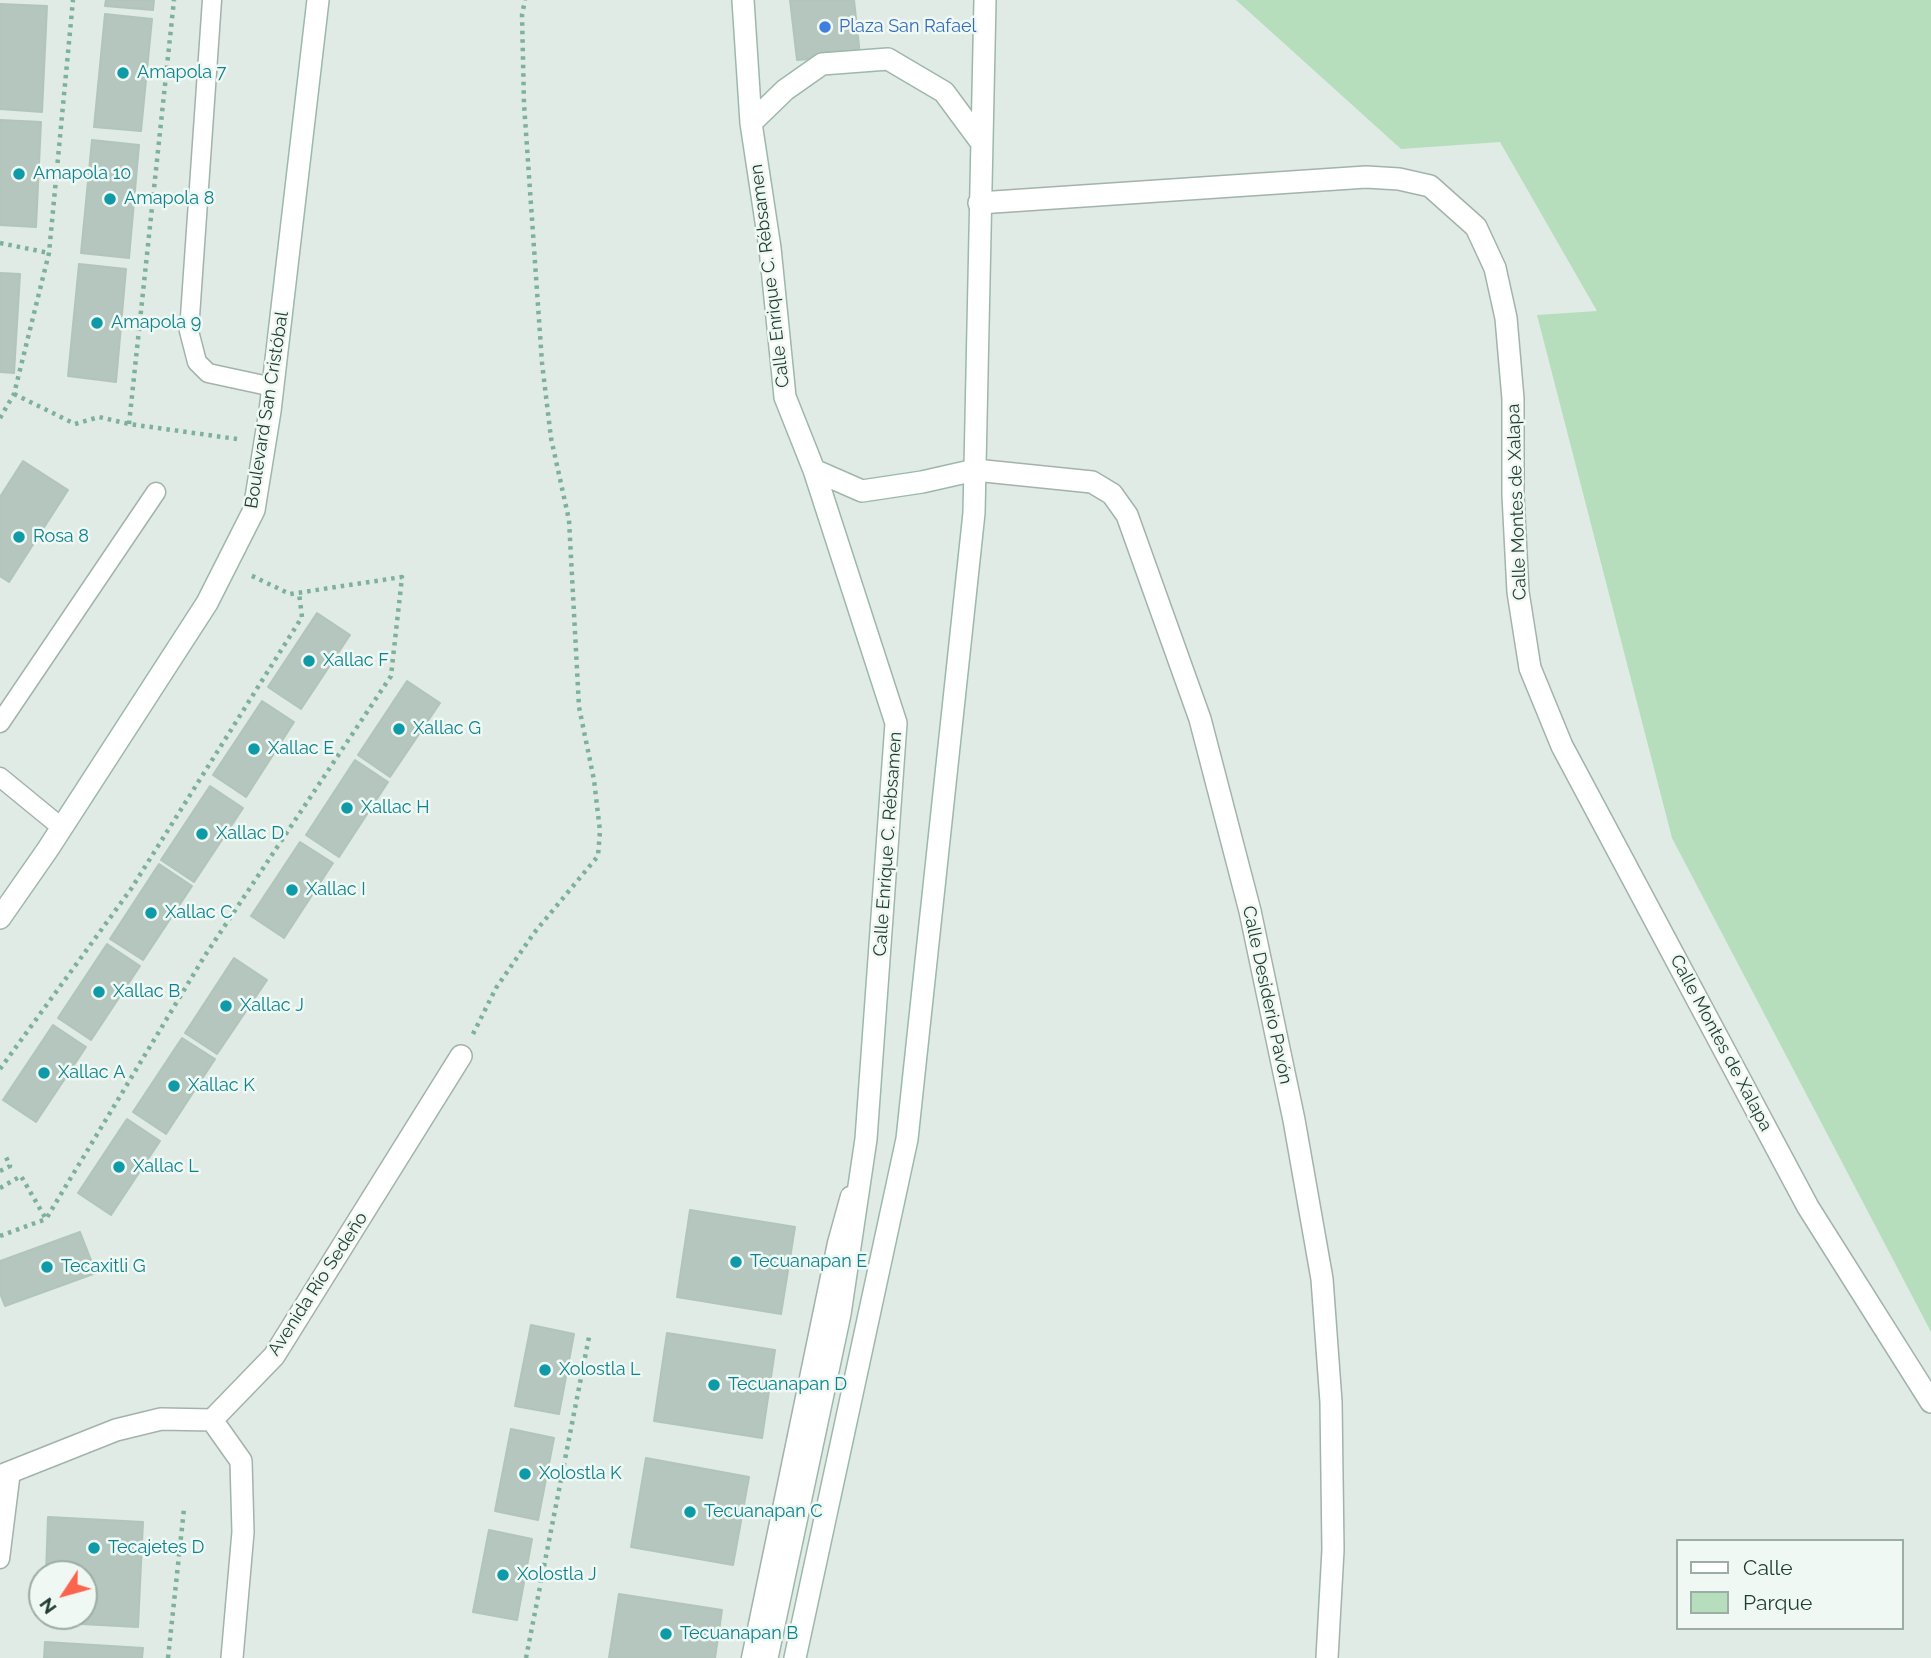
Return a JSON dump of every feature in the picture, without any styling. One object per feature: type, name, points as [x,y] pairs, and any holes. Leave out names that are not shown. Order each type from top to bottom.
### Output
[{"type":"street","name":"Boulevard San Cristóbal","points":[[0,918],[207,603],[254,510],[273,387],[318,0]]},
{"type":"street","name":"Calle Enrique C. Rébsamen","points":[[743,0],[751,123],[770,247],[785,397],[814,470],[896,723],[866,1139],[840,1314],[768,1658]]},
{"type":"street","points":[[795,1658],[907,1139],[974,513],[985,0]]},
{"type":"street","points":[[751,123],[785,90],[822,64],[888,59],[944,92],[981,142]]},
{"type":"street","name":"Calle Montes de Xalapa","points":[[979,203],[1366,177],[1399,179],[1430,186],[1476,227],[1495,268],[1506,318],[1513,399],[1513,495],[1518,592],[1530,668],[1562,746],[1808,1207],[1931,1402]]},
{"type":"street","name":"Calle Desiderio Pavón","points":[[814,470],[862,491],[922,482],[975,470],[1092,482],[1112,494],[1127,515],[1200,719],[1250,912],[1294,1120],[1322,1279],[1331,1402],[1333,1550],[1327,1658]]},
{"type":"street","name":"Avenida Río Sedeño","points":[[212,1420],[274,1356],[461,1056]]},
{"type":"street","points":[[6,1474],[116,1430],[161,1419],[212,1420],[241,1461],[243,1532],[232,1658]]},
{"type":"lane","points":[[212,0],[189,331],[197,362],[208,373],[273,387]]},
{"type":"lane","points":[[0,723],[156,492]]},
{"type":"lane","points":[[0,777],[61,827]]},
{"type":"lane","points":[[751,1658],[837,1244],[866,1139]]},
{"type":"lane","points":[[0,1559],[6,1474]]},
{"type":"path","points":[[0,418],[14,394],[49,253],[73,0]]},
{"type":"path","points":[[129,424],[174,0]]},
{"type":"path","points":[[461,1056],[496,988],[526,944],[598,856],[600,831],[594,779],[579,707],[569,520],[551,438],[542,363],[524,104],[522,15],[525,0]]},
{"type":"path","points":[[0,243],[49,253]]},
{"type":"path","points":[[14,394],[75,424],[99,417],[129,424],[265,443]]},
{"type":"path","points":[[0,1236],[46,1219],[204,957],[391,676],[402,577],[290,594],[227,564]]},
{"type":"path","points":[[0,1069],[139,877],[302,617],[299,593]]},
{"type":"path","points":[[0,1171],[9,1166],[6,1157]]},
{"type":"path","points":[[0,1188],[21,1176],[46,1219]]},
{"type":"path","points":[[526,1658],[589,1337]]},
{"type":"path","points":[[168,1658],[184,1509]]},
{"type":"green space","points":[[1236,0],[1931,0],[1931,1332],[1672,838],[1537,315],[1597,311],[1500,142],[1401,149]]},
{"type":"building","points":[[106,0],[154,0],[153,10],[105,6]]},
{"type":"building","name":"Plaza San Rafael","points":[[790,0],[854,0],[860,55],[797,60]]},
{"type":"building","points":[[0,4],[47,6],[42,112],[0,109]]},
{"type":"building","name":"Amapola 7","points":[[105,14],[152,19],[141,131],[94,127]]},
{"type":"building","name":"Amapola 10","points":[[0,120],[41,122],[36,227],[0,225]]},
{"type":"building","name":"Amapola 8","points":[[92,140],[139,145],[129,258],[81,253]]},
{"type":"building","name":"Amapola 9","points":[[79,264],[126,269],[116,382],[68,376]]},
{"type":"building","points":[[0,273],[20,274],[14,373],[0,372]]},
{"type":"building","name":"Rosa 8","points":[[23,461],[68,490],[9,582],[0,576],[0,497]]},
{"type":"building","name":"Xallac F","points":[[317,613],[350,635],[301,709],[268,687]]},
{"type":"building","name":"Xallac G","points":[[407,681],[440,703],[390,777],[358,755]]},
{"type":"building","name":"Xallac E","points":[[262,701],[294,722],[246,797],[213,775]]},
{"type":"building","name":"Xallac H","points":[[355,760],[388,782],[339,857],[306,835]]},
{"type":"building","name":"Xallac D","points":[[210,786],[243,808],[194,882],[161,860]]},
{"type":"building","name":"Xallac I","points":[[300,842],[333,863],[284,938],[251,916]]},
{"type":"building","name":"Xallac C","points":[[159,864],[192,886],[143,960],[110,939]]},
{"type":"building","name":"Xallac B","points":[[107,944],[140,966],[91,1040],[58,1018]]},
{"type":"building","name":"Xallac J","points":[[234,958],[267,980],[217,1054],[185,1033]]},
{"type":"building","name":"Xallac A","points":[[53,1025],[86,1047],[36,1122],[3,1100]]},
{"type":"building","name":"Xallac K","points":[[182,1038],[215,1059],[166,1134],[133,1112]]},
{"type":"building","name":"Xallac L","points":[[127,1119],[160,1141],[111,1215],[78,1193]]},
{"type":"building","name":"Tecuanapan E","points":[[690,1210],[795,1227],[781,1314],[677,1297]]},
{"type":"building","name":"Tecaxitli G","points":[[80,1232],[96,1273],[5,1306],[0,1293],[0,1261]]},
{"type":"building","name":"Xolostla L","points":[[531,1325],[574,1334],[559,1414],[515,1406]]},
{"type":"building","name":"Tecuanapan D","points":[[667,1333],[775,1350],[762,1438],[654,1421]]},
{"type":"building","name":"Xolostla K","points":[[511,1429],[554,1438],[538,1520],[495,1511]]},
{"type":"building","name":"Tecuanapan C","points":[[646,1458],[749,1477],[733,1565],[631,1547]]},
{"type":"building","name":"Tecajetes D","points":[[48,1517],[143,1522],[138,1627],[98,1625],[98,1560],[46,1560]]},
{"type":"building","name":"Xolostla J","points":[[489,1530],[532,1539],[517,1620],[473,1612]]},
{"type":"building","name":"Tecuanapan B","points":[[619,1594],[722,1610],[715,1658],[609,1658]]},
{"type":"building","points":[[45,1642],[143,1648],[142,1658],[44,1658]]},
{"type":"place","name":"Plaza San Rafael","points":[[825,27]]},
{"type":"place","name":"Amapola 7","points":[[123,73]]},
{"type":"place","name":"Amapola 10","points":[[19,174]]},
{"type":"place","name":"Amapola 8","points":[[110,199]]},
{"type":"place","name":"Amapola 9","points":[[97,323]]},
{"type":"place","name":"Rosa 8","points":[[19,537]]},
{"type":"place","name":"Xallac F","points":[[309,661]]},
{"type":"place","name":"Xallac G","points":[[399,729]]},
{"type":"place","name":"Xallac E","points":[[254,749]]},
{"type":"place","name":"Xallac H","points":[[347,808]]},
{"type":"place","name":"Xallac D","points":[[202,834]]},
{"type":"place","name":"Xallac I","points":[[292,890]]},
{"type":"place","name":"Xallac C","points":[[151,913]]},
{"type":"place","name":"Xallac B","points":[[99,992]]},
{"type":"place","name":"Xallac J","points":[[226,1006]]},
{"type":"place","name":"Xallac A","points":[[44,1073]]},
{"type":"place","name":"Xallac K","points":[[174,1086]]},
{"type":"place","name":"Xallac L","points":[[119,1167]]},
{"type":"place","name":"Tecuanapan E","points":[[736,1262]]},
{"type":"place","name":"Tecaxitli G","points":[[47,1267]]},
{"type":"place","name":"Xolostla L","points":[[545,1370]]},
{"type":"place","name":"Tecuanapan D","points":[[714,1385]]},
{"type":"place","name":"Xolostla K","points":[[525,1474]]},
{"type":"place","name":"Tecuanapan C","points":[[690,1512]]},
{"type":"place","name":"Tecajetes D","points":[[94,1548]]},
{"type":"place","name":"Xolostla J","points":[[503,1575]]},
{"type":"place","name":"Tecuanapan B","points":[[666,1634]]}]
